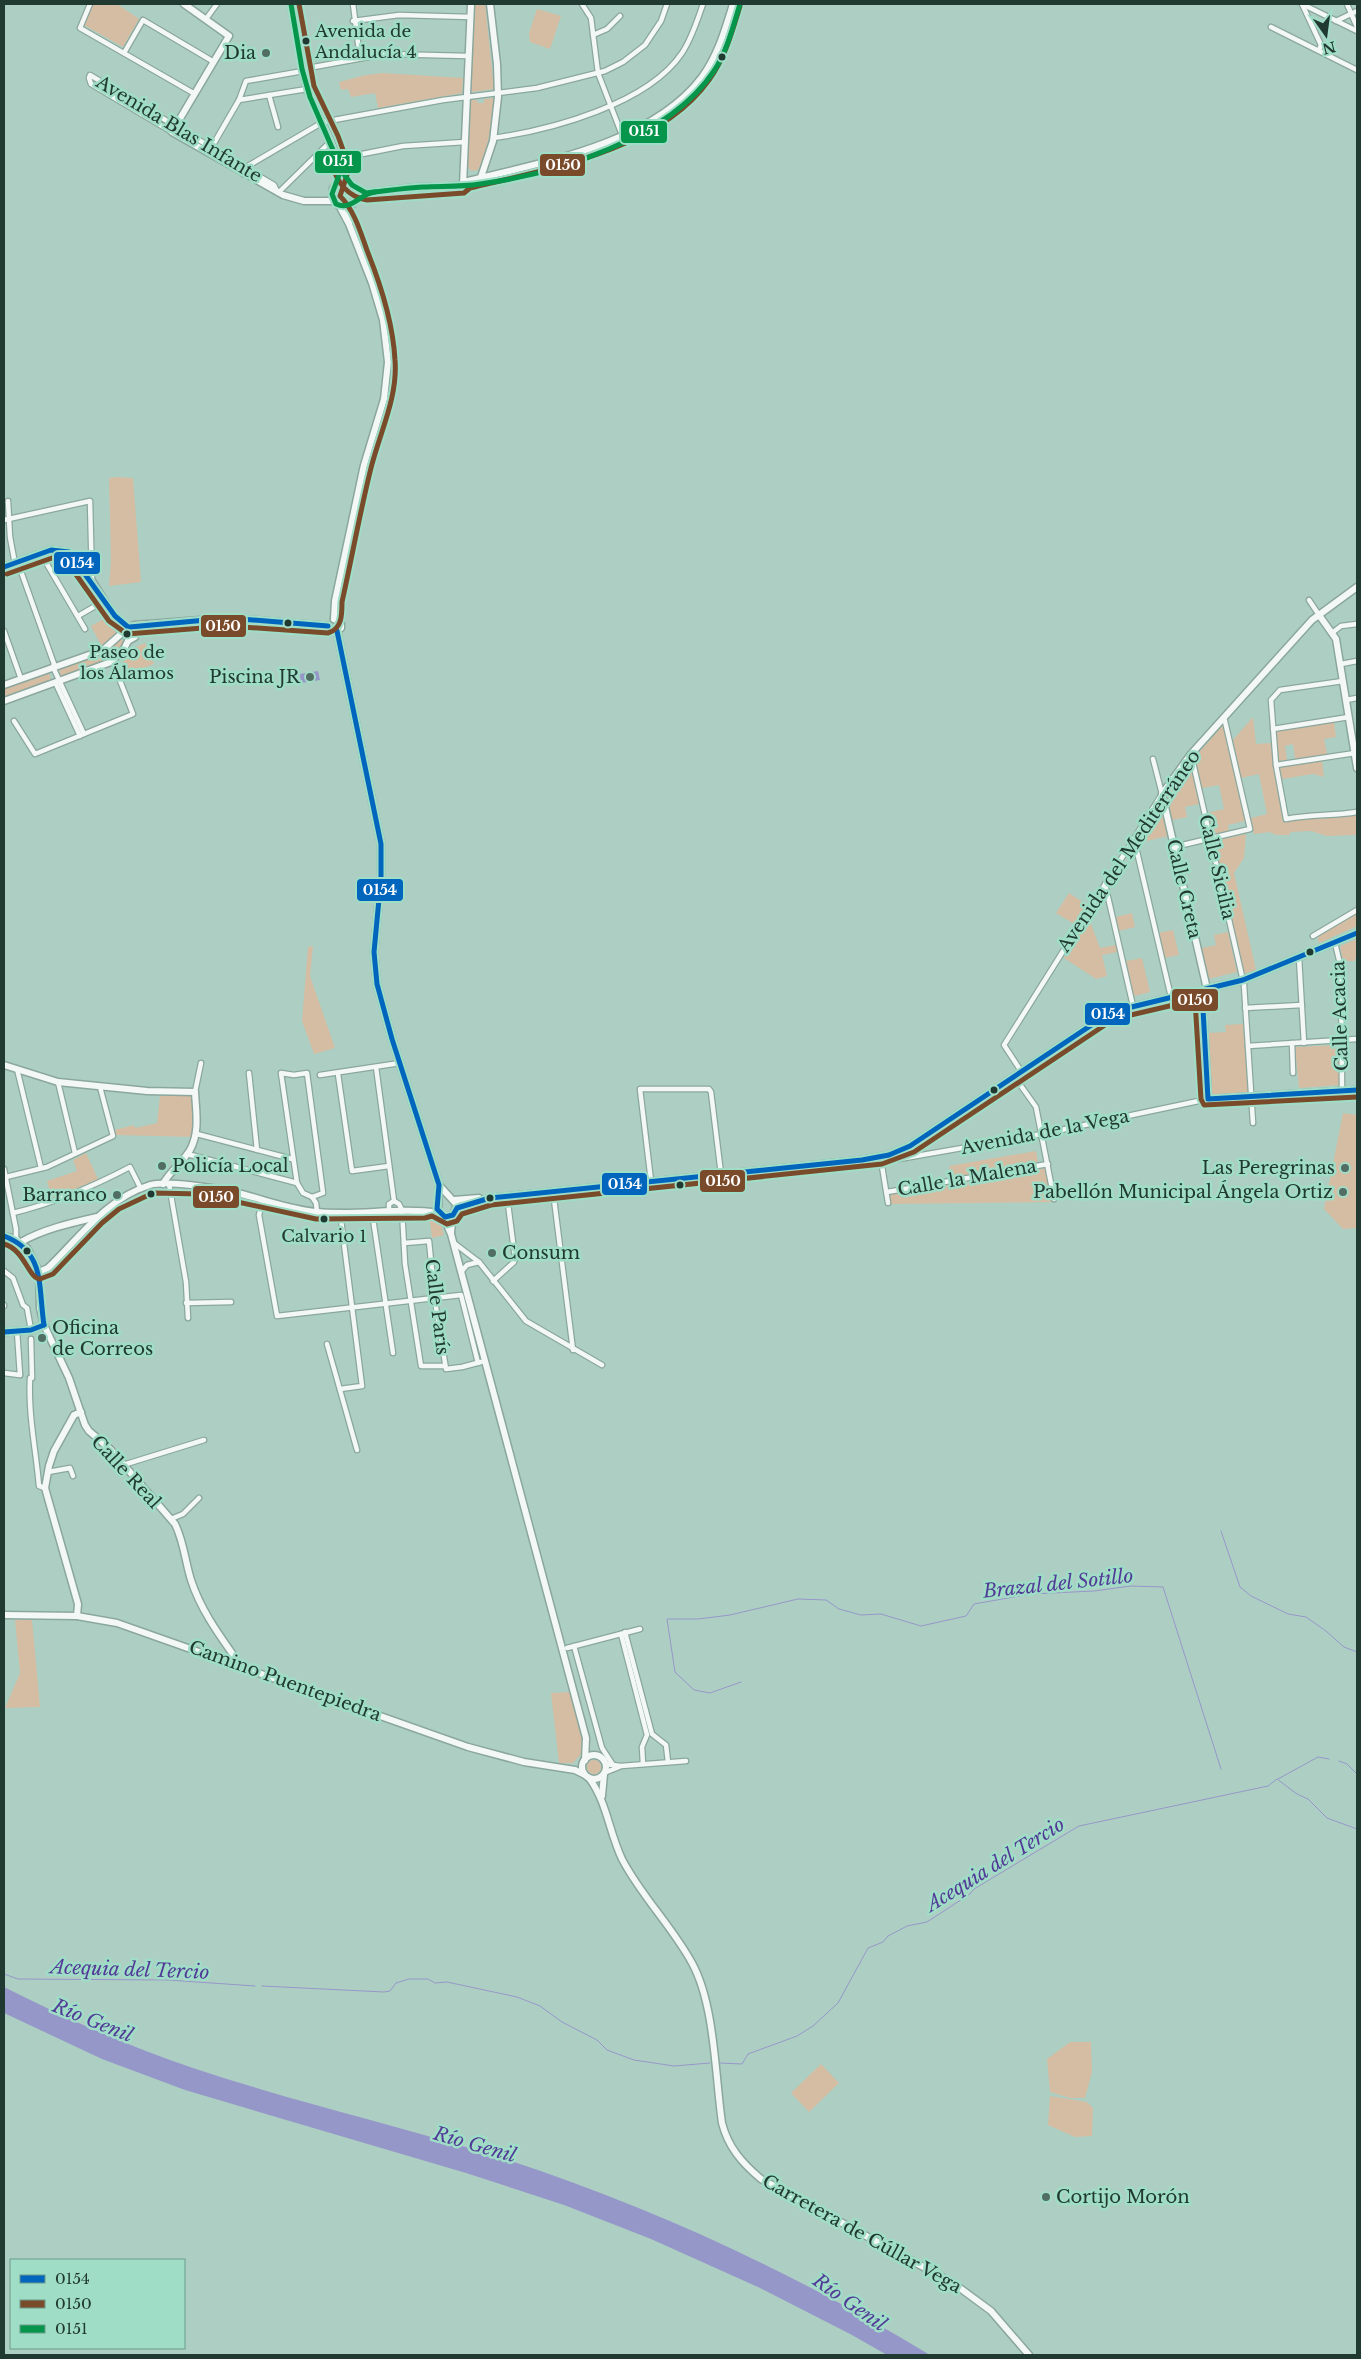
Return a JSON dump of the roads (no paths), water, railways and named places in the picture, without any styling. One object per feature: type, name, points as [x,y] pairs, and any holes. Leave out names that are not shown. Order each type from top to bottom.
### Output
[{"type":"street","points":[[90,4],[80,28],[195,94]]},
{"type":"street","points":[[174,129],[229,36],[184,4]]},
{"type":"street","points":[[206,19],[217,4]]},
{"type":"street","points":[[353,4],[353,21],[360,58]]},
{"type":"street","points":[[463,184],[471,4]]},
{"type":"street","points":[[481,178],[493,138],[498,92],[490,4]]},
{"type":"street","points":[[582,4],[590,13],[598,73],[622,134]]},
{"type":"street","points":[[245,171],[323,122],[467,96],[537,88],[598,73],[623,62],[645,45],[661,20],[667,4]]},
{"type":"street","points":[[493,138],[545,127],[610,105],[643,90],[668,69],[682,53],[692,34],[703,4]]},
{"type":"street","points":[[292,5],[307,89],[331,141],[340,169],[348,182],[356,190],[366,193],[463,184],[548,162],[622,134],[668,111],[694,86],[712,62],[719,48],[733,4]]},
{"type":"street","points":[[464,169],[481,178],[545,169],[594,153],[640,133],[676,112],[698,93],[716,67],[727,45],[740,4]]},
{"type":"street","points":[[1302,4],[1357,32]]},
{"type":"street","points":[[1302,4],[1321,45],[1319,50]]},
{"type":"street","points":[[1347,4],[1357,27]]},
{"type":"street","points":[[1336,21],[1357,11]]},
{"type":"street","points":[[353,21],[399,15],[470,17]]},
{"type":"street","points":[[593,35],[607,29],[620,16]]},
{"type":"street","points":[[124,53],[143,20],[214,62]]},
{"type":"street","points":[[1271,26],[1357,70]]},
{"type":"street","points":[[210,150],[239,100],[246,82],[393,53],[468,56]]},
{"type":"street","name":"Avenida Blas Infante","points":[[174,129],[90,75],[91,84],[174,129],[278,193],[294,199],[334,201]]},
{"type":"street","points":[[239,100],[307,89]]},
{"type":"street","points":[[270,95],[278,127]]},
{"type":"street","points":[[278,193],[331,141]]},
{"type":"street","points":[[337,159],[403,146],[465,142]]},
{"type":"street","points":[[328,626],[334,619],[335,601],[364,465],[384,399],[388,362],[386,336],[377,300],[349,224],[340,206],[334,201],[332,194],[337,184],[340,169]]},
{"type":"street","points":[[337,184],[348,182]]},
{"type":"street","points":[[356,190],[357,198]]},
{"type":"street","points":[[349,224],[351,205],[357,198],[366,193]]},
{"type":"street","name":"Avenida Blas Infante","points":[[320,200],[332,194]]},
{"type":"street","points":[[340,206],[351,205]]},
{"type":"street","points":[[6,519],[90,500],[92,582]]},
{"type":"street","points":[[8,501],[6,519],[16,563],[54,664],[52,667],[82,735]]},
{"type":"street","points":[[4,567],[57,549],[69,552],[115,616],[135,637],[128,641],[124,650],[111,662],[57,680],[4,701]]},
{"type":"street","points":[[42,554],[85,629]]},
{"type":"street","name":"Avenida del Mediterráneo","points":[[1021,1071],[1004,1045],[1162,794],[1191,754],[1312,620],[1357,587]]},
{"type":"street","points":[[1309,600],[1336,639],[1349,717],[1354,731],[1357,768]]},
{"type":"street","points":[[78,616],[104,601]]},
{"type":"street","points":[[4,686],[103,650],[127,630],[140,625],[228,618],[328,626],[331,630],[336,631],[341,628],[341,623],[334,619]]},
{"type":"street","points":[[1332,633],[1341,626],[1357,624]]},
{"type":"street","points":[[127,630],[124,639],[128,641]]},
{"type":"street","points":[[4,631],[21,679]]},
{"type":"street","points":[[336,631],[379,831],[381,862],[375,931],[376,966],[382,1006],[438,1185],[438,1203],[441,1215],[454,1243],[586,1738],[585,1760],[582,1768],[602,1799]]},
{"type":"street","points":[[1340,664],[1357,661]]},
{"type":"street","points":[[14,721],[35,754],[82,735],[133,714],[119,678]]},
{"type":"street","points":[[1343,681],[1280,690],[1271,700],[1276,765],[1286,819],[1310,814],[1331,816],[1357,812]]},
{"type":"street","points":[[1346,700],[1357,698]]},
{"type":"street","points":[[1174,847],[1250,829],[1224,717]]},
{"type":"street","points":[[1273,729],[1349,717]]},
{"type":"street","points":[[1276,765],[1355,753]]},
{"type":"street","name":"Calle Sicilia","points":[[1191,754],[1243,980],[1252,1122]]},
{"type":"street","name":"Calle Creta","points":[[1153,759],[1174,847],[1204,990],[1208,1099]]},
{"type":"street","points":[[1134,839],[1171,997]]},
{"type":"street","points":[[1105,884],[1134,1006]]},
{"type":"street","points":[[1313,936],[1357,910]]},
{"type":"street","points":[[425,1211],[438,1203],[452,1198],[490,1198],[721,1174],[881,1160],[894,1157],[1111,1012],[1243,980],[1357,933]]},
{"type":"street","name":"Calle Acacia","points":[[1335,943],[1341,968],[1342,1090]]},
{"type":"street","points":[[1299,958],[1304,1043]]},
{"type":"street","points":[[1245,1008],[1302,1005]]},
{"type":"street","points":[[1248,1046],[1357,1039]]},
{"type":"street","points":[[1292,1043],[1293,1073]]},
{"type":"street","points":[[188,1318],[186,1282],[166,1184],[171,1172],[187,1154],[197,1134],[195,1092],[201,1063]]},
{"type":"street","points":[[320,1075],[400,1064]]},
{"type":"street","points":[[4,1065],[58,1082],[147,1092],[195,1092]]},
{"type":"street","points":[[376,1067],[394,1201]]},
{"type":"street","points":[[17,1070],[41,1168]]},
{"type":"street","points":[[248,1072],[256,1150]]},
{"type":"street","points":[[312,1197],[323,1193],[307,1073],[294,1075],[281,1073],[297,1183],[304,1192],[312,1197],[316,1203],[317,1212]]},
{"type":"street","points":[[338,1074],[352,1171],[389,1166]]},
{"type":"street","points":[[1014,1076],[1036,1107],[1054,1199]]},
{"type":"street","points":[[58,1082],[75,1153]]},
{"type":"street","points":[[6,1177],[41,1168],[113,1136],[100,1087]]},
{"type":"street","points":[[651,1181],[640,1089],[709,1089],[711,1092],[721,1174]]},
{"type":"street","points":[[1208,1099],[1357,1090]]},
{"type":"street","name":"Avenida de la Vega","points":[[894,1157],[916,1156],[1042,1134],[1208,1099]]},
{"type":"street","points":[[197,1134],[292,1159]]},
{"type":"street","points":[[911,1147],[916,1156]]},
{"type":"street","points":[[187,1154],[297,1183]]},
{"type":"street","name":"Calle la Malena","points":[[881,1160],[888,1203]]},
{"type":"street","name":"Calle la Malena","points":[[887,1192],[1048,1164]]},
{"type":"street","points":[[13,1213],[41,1207],[85,1190],[130,1167],[142,1189]]},
{"type":"street","points":[[4,1169],[19,1241]]},
{"type":"street","points":[[4,1236],[19,1241],[27,1248],[39,1272],[48,1268],[97,1217],[115,1204],[151,1185],[166,1184],[232,1192],[317,1212],[402,1210],[453,1215]]},
{"type":"street","points":[[438,1185],[452,1198],[457,1208]]},
{"type":"street","points":[[553,1191],[573,1350]]},
{"type":"street","points":[[493,1281],[514,1262],[515,1258],[507,1196]]},
{"type":"street","points":[[451,1234],[453,1215],[457,1208],[490,1198]]},
{"type":"street","points":[[263,1200],[259,1215],[277,1316],[352,1309],[461,1295],[478,1363]]},
{"type":"street","points":[[390,1210],[389,1204],[394,1201]]},
{"type":"street","points":[[394,1201],[399,1204],[402,1210],[411,1301],[421,1366],[462,1368],[486,1361]]},
{"type":"street","points":[[340,1212],[362,1386],[340,1389]]},
{"type":"street","points":[[372,1212],[393,1353]]},
{"type":"street","points":[[19,1241],[97,1217]]},
{"type":"street","points":[[83,1220],[88,1227]]},
{"type":"street","name":"Calle París","points":[[404,1243],[429,1241],[434,1298],[445,1368]]},
{"type":"street","points":[[454,1243],[478,1262],[526,1321],[573,1350],[602,1365]]},
{"type":"street","points":[[461,1272],[467,1264],[478,1262]]},
{"type":"street","points":[[4,1271],[14,1278],[23,1305],[27,1308],[30,1330]]},
{"type":"street","name":"Calle Real","points":[[39,1272],[40,1302],[44,1326],[69,1378],[89,1431],[110,1449],[171,1519],[178,1530],[191,1580],[206,1616],[234,1656],[233,1662]]},
{"type":"street","points":[[186,1303],[231,1302]]},
{"type":"street","points":[[4,1332],[30,1330],[44,1326]]},
{"type":"street","points":[[17,1331],[20,1375]]},
{"type":"street","points":[[31,1339],[30,1421],[36,1450],[39,1486],[45,1488]]},
{"type":"street","points":[[328,1344],[357,1450]]},
{"type":"street","points":[[474,1347],[481,1345]]},
{"type":"street","points":[[4,1373],[20,1375],[20,1378],[30,1378]]},
{"type":"street","points":[[77,1616],[78,1604],[45,1488],[54,1451],[74,1415],[81,1412]]},
{"type":"street","points":[[123,1465],[204,1440]]},
{"type":"street","points":[[48,1472],[70,1468],[73,1476]]},
{"type":"street","points":[[171,1519],[183,1514],[199,1498]]},
{"type":"street","name":"Camino Puentepiedra","points":[[4,1616],[77,1616],[125,1625],[468,1747],[524,1762],[563,1768],[587,1776]]},
{"type":"street","points":[[567,1648],[640,1628]]},
{"type":"street","points":[[623,1633],[652,1734],[666,1745],[668,1762]]},
{"type":"street","points":[[623,1633],[648,1735],[642,1747],[644,1764]]},
{"type":"street","points":[[574,1646],[602,1748],[613,1765]]},
{"type":"street","points":[[586,1738],[606,1764],[621,1766],[686,1761]]},
{"type":"street","points":[[585,1760],[591,1756],[598,1756]]},
{"type":"street","name":"Camino Puentepiedra","points":[[563,1768],[585,1760]]},
{"type":"street","points":[[602,1799],[606,1764]]},
{"type":"street","points":[[587,1776],[596,1779],[604,1773],[621,1766]]},
{"type":"street","name":"Carretera de Cúllar Vega","points":[[602,1799],[612,1836],[623,1860],[693,1964],[704,1993],[709,2017],[725,2136],[746,2167],[761,2180],[953,2283],[991,2311],[1029,2355]]},
{"type":"water","name":"Piscina JR","points":[[318,671],[320,680],[301,683],[300,674]]},
{"type":"water","points":[[4,1987],[97,2031],[193,2068],[265,2091],[483,2152],[542,2171],[657,2215],[768,2266],[823,2294],[930,2355],[887,2355],[760,2288],[651,2239],[564,2205],[466,2173],[185,2090],[102,2059],[4,2013]]},
{"type":"waterway","points":[[1221,1531],[1240,1587],[1251,1596],[1288,1614],[1306,1617],[1344,1647],[1357,1652]]},
{"type":"waterway","name":"Brazal del Sotillo","points":[[741,1682],[710,1693],[694,1690],[675,1672],[667,1619],[698,1619],[730,1615],[798,1599],[826,1600],[839,1609],[861,1615],[881,1614],[921,1626],[966,1616],[974,1604],[1031,1594],[1094,1591],[1131,1586],[1163,1587],[1221,1769]]},
{"type":"waterway","name":"Acequia del Tercio","points":[[1278,1779],[1318,1757],[1329,1759]]},
{"type":"waterway","name":"Acequia del Tercio","points":[[1339,1761],[1347,1764],[1357,1774]]},
{"type":"waterway","name":"Acequia del Tercio","points":[[719,2063],[742,2064],[748,2054],[797,2036],[813,2026],[838,2003],[868,1948],[883,1942],[888,1936],[907,1926],[927,1922],[970,1894],[974,1889],[1079,1826],[1268,1786],[1277,1779],[1297,1794],[1308,1799],[1327,1818],[1357,1829]]},
{"type":"waterway","name":"Acequia del Tercio","points":[[4,1974],[18,1979],[168,1980],[255,1986]]},
{"type":"waterway","name":"Acequia del Tercio","points":[[262,1986],[384,1992],[390,1991],[396,1983],[409,1979],[428,1979],[435,1983],[447,1982],[517,1997],[540,2006],[562,2022],[597,2040],[607,2050],[634,2060],[674,2066],[710,2063]]},
{"type":"place","name":"Avenida de Andalucía 4","points":[[306,41]]},
{"type":"place","name":"Dia","points":[[266,53]]},
{"type":"place","name":"Paseo de los Álamos","points":[[127,634]]},
{"type":"place","name":"Piscina JR","points":[[310,677]]},
{"type":"place","name":"Policía Local","points":[[162,1166]]},
{"type":"place","name":"Las Peregrinas","points":[[1345,1168]]},
{"type":"place","name":"Pabellón Municipal Ángela Ortiz","points":[[1343,1192]]},
{"type":"place","name":"Barranco","points":[[117,1195]]},
{"type":"place","name":"Calvario 1","points":[[324,1219]]},
{"type":"place","name":"Consum","points":[[492,1253]]},
{"type":"place","name":"Oficina de Correos","points":[[42,1338]]},
{"type":"place","name":"Cortijo Morón","points":[[1046,2197]]},
{"type":"water label","name":"Río Genil","points":[[93,2020]]},
{"type":"water label","name":"Río Genil","points":[[475,2144]]},
{"type":"water label","name":"Río Genil","points":[[850,2302]]}]
